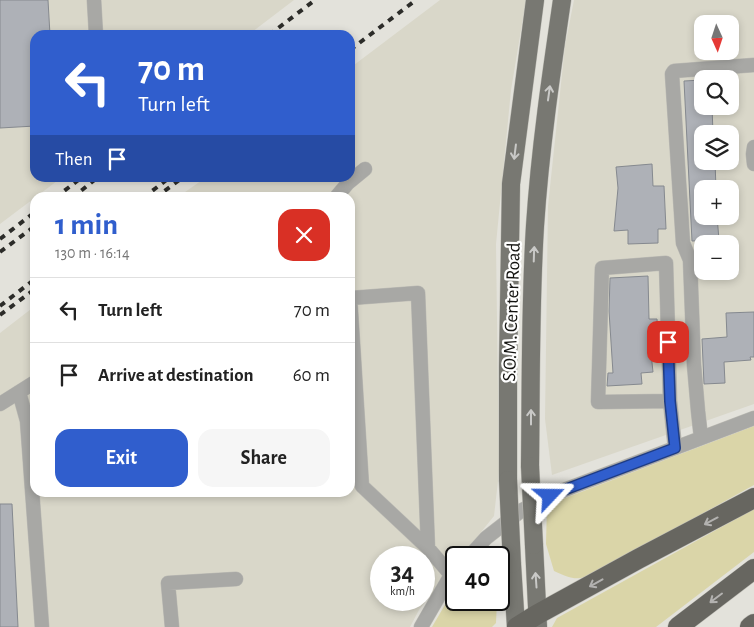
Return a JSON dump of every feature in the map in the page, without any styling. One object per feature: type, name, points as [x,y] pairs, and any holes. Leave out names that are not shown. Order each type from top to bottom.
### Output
[{"type":"highway","points":[[517,627],[538,620],[754,498]]},
{"type":"highway","points":[[678,627],[754,569]]},
{"type":"highway","points":[[750,627],[754,624]]},
{"type":"main road","name":"S.O.M. Center Road","points":[[517,627],[508,480],[511,184],[535,0]]},
{"type":"main road","name":"S.O.M. Center Road","points":[[538,620],[530,466],[531,342],[535,226],[543,136],[562,0]]},
{"type":"street","points":[[94,0],[96,30]]},
{"type":"street","points":[[701,438],[694,365],[690,260],[683,243],[672,74],[674,70],[754,66]]},
{"type":"street","points":[[754,147],[754,164]]},
{"type":"street","points":[[355,177],[365,169]]},
{"type":"street","points":[[341,192],[349,182]]},
{"type":"street","points":[[670,401],[598,402],[602,268],[666,263],[670,401],[675,448]]},
{"type":"street","points":[[355,297],[418,293],[428,546]]},
{"type":"street","points":[[355,376],[362,486],[426,546]]},
{"type":"street","points":[[0,404],[30,385]]},
{"type":"street","points":[[20,392],[28,428],[30,456]]},
{"type":"street","points":[[479,546],[486,538],[522,510],[564,490],[754,418]]},
{"type":"street","points":[[33,497],[42,627]]},
{"type":"street","points":[[435,555],[445,564]]},
{"type":"street","points":[[172,627],[168,583],[236,579]]},
{"type":"street","points":[[421,627],[445,588]]},
{"type":"shaded area","points":[[0,0],[294,0],[255,30],[30,30],[30,182],[56,182],[42,192],[30,192],[30,201],[0,224]]},
{"type":"shaded area","points":[[440,0],[526,0],[511,90],[496,244],[499,472],[494,516],[470,546],[445,546],[445,577],[435,590],[435,546],[370,546],[370,611],[418,611],[410,627],[0,627],[0,333],[30,310],[30,497],[355,497],[355,192],[185,192],[199,182],[355,182],[355,64]]},
{"type":"shaded area","points":[[574,0],[754,0],[754,404],[552,475],[545,419],[548,206],[565,46]]},
{"type":"shaded area","points":[[754,426],[754,485],[597,572],[576,578],[554,571],[546,544],[547,505]]},
{"type":"shaded area","points":[[754,509],[754,552],[656,627],[552,627],[557,618]]},
{"type":"shaded area","points":[[445,605],[445,611],[497,611],[496,623],[492,627],[432,627]]},
{"type":"building","points":[[0,0],[48,0],[50,30],[30,30],[30,126],[0,128]]},
{"type":"building","points":[[694,80],[694,115],[712,115],[713,125],[694,125],[694,170],[715,170],[716,180],[694,180],[694,225],[718,225],[719,235],[694,235],[694,241],[692,241],[684,81]]},
{"type":"building","points":[[652,164],[653,186],[664,186],[666,229],[658,229],[658,243],[628,244],[628,230],[614,231],[618,188],[616,167]]},
{"type":"building","points":[[648,276],[649,319],[657,319],[659,352],[651,353],[653,372],[641,373],[642,384],[607,386],[608,373],[613,373],[609,311],[610,278]]},
{"type":"building","points":[[754,312],[754,357],[750,357],[751,360],[724,362],[725,383],[704,384],[702,339],[727,337],[726,313]]},
{"type":"building","points":[[0,504],[12,504],[18,627],[0,627]]},
{"type":"railway","points":[[276,30],[315,0]]},
{"type":"railway","points":[[355,46],[416,0]]},
{"type":"railway","points":[[63,192],[76,182]]},
{"type":"railway","points":[[80,192],[92,182]]},
{"type":"railway","points":[[151,192],[164,182]]},
{"type":"railway","points":[[163,192],[177,182]]},
{"type":"railway","points":[[0,239],[30,216]]},
{"type":"railway","points":[[0,252],[30,230]]},
{"type":"railway","points":[[0,306],[30,283]]},
{"type":"railway","points":[[0,315],[30,293]]},
{"type":"route","points":[[550,496],[675,448],[670,401],[668,342]]}]
